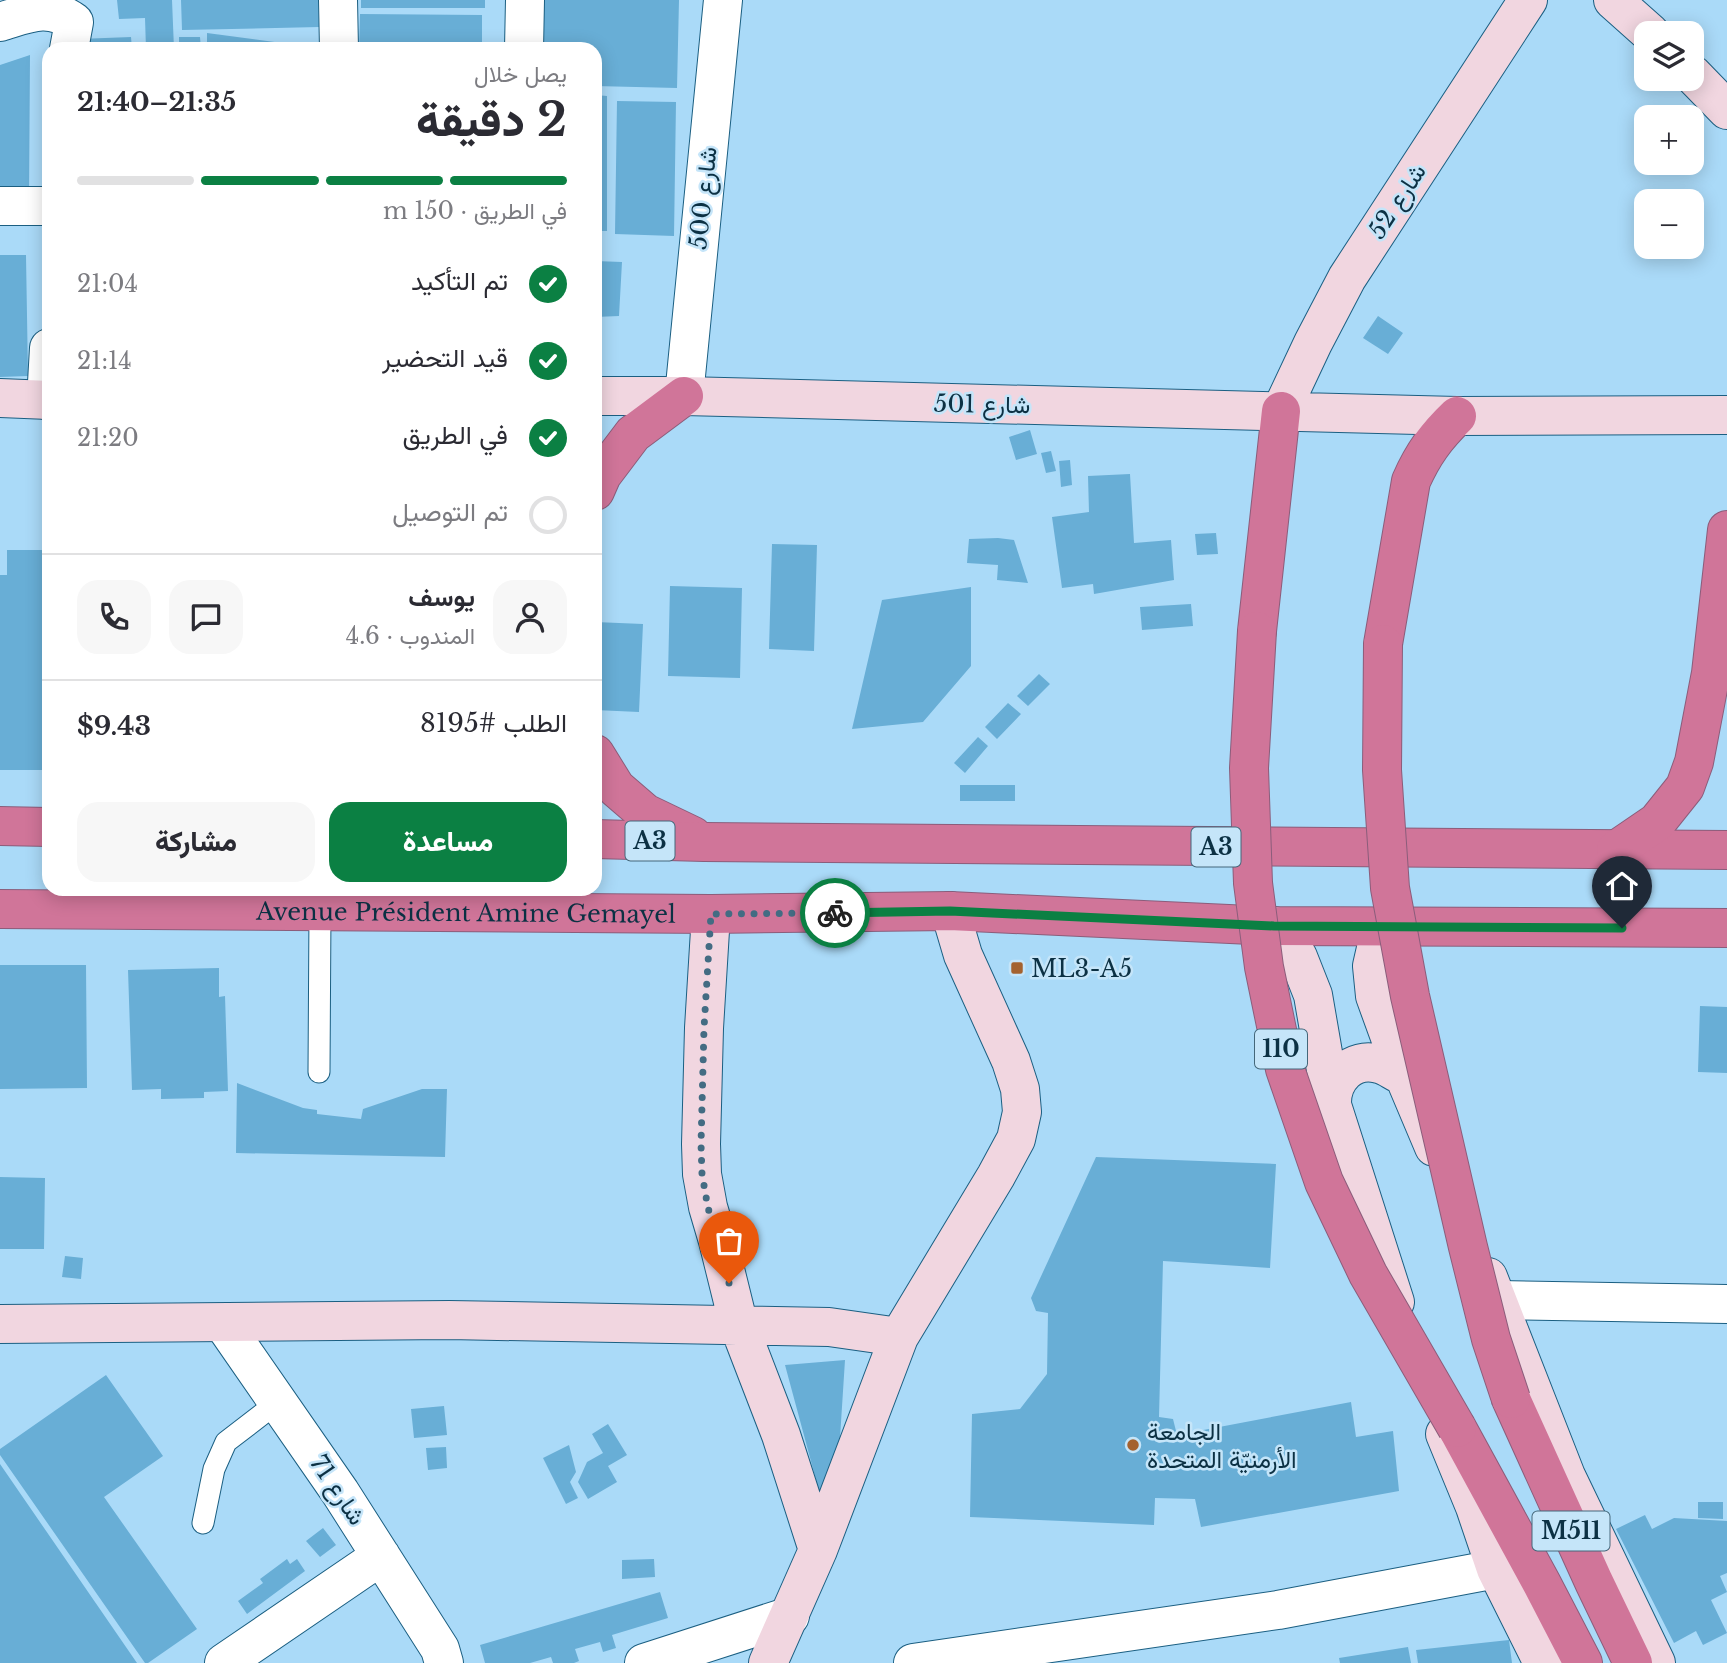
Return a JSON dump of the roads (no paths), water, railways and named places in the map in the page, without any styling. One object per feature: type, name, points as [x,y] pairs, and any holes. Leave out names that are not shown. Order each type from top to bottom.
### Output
[{"type":"highway","points":[[602,475],[633,433],[684,396]]},
{"type":"highway","name":"110","points":[[1281,411],[1257,631],[1249,768],[1253,883],[1265,967],[1285,1069],[1324,1182],[1368,1273],[1457,1428]]},
{"type":"highway","name":"M511","points":[[1457,415],[1430,445],[1411,481],[1383,644],[1382,770],[1390,888],[1410,996],[1491,1339],[1511,1399],[1633,1663]]},
{"type":"highway","points":[[1616,850],[1657,822],[1685,787],[1694,762],[1711,673],[1727,530]]},
{"type":"highway","points":[[602,765],[616,788],[645,813],[704,842]]},
{"type":"highway","points":[[0,826],[42,827]]},
{"type":"highway","name":"A3","points":[[602,839],[1727,850]]},
{"type":"highway","name":"Avenue Président Amine Gemayel","points":[[0,909],[711,914],[950,911],[1274,926],[1727,929]]},
{"type":"highway","name":"M511","points":[[1457,1428],[1583,1663]]},
{"type":"street","points":[[338,0],[339,42]]},
{"type":"street","points":[[524,42],[526,0]]},
{"type":"street","name":"شارع 500","points":[[684,396],[723,0]]},
{"type":"street","name":"شارع 52","points":[[1281,411],[1347,278],[1528,0]]},
{"type":"street","points":[[1613,0],[1637,21]]},
{"type":"street","points":[[0,22],[37,11],[64,14],[74,22],[69,42]]},
{"type":"street","points":[[1704,86],[1727,110]]},
{"type":"street","points":[[0,206],[42,206]]},
{"type":"street","name":"شارع 501","points":[[602,396],[1457,415],[1727,415]]},
{"type":"street","points":[[0,398],[42,400]]},
{"type":"street","points":[[768,1663],[818,1550],[900,1337],[1016,1139],[1021,1112],[1020,1089],[1011,1060],[963,956],[950,911]]},
{"type":"street","points":[[711,914],[704,1028],[702,1174],[708,1208],[719,1241],[739,1326],[781,1435],[818,1550]]},
{"type":"street","points":[[1274,926],[1298,957],[1313,995],[1332,1105],[1408,1343],[1475,1507],[1496,1569],[1543,1663]]},
{"type":"street","points":[[1387,927],[1374,953],[1373,979],[1375,996],[1404,1076],[1498,1300],[1566,1476],[1656,1663]]},
{"type":"street","points":[[1332,1105],[1333,1088],[1337,1080],[1357,1064],[1365,1062],[1382,1065],[1404,1076]]},
{"type":"street","points":[[1498,1300],[1727,1304]]},
{"type":"street","points":[[0,1324],[449,1320],[828,1327],[900,1337]]},
{"type":"street","name":"شارع 71","points":[[223,1323],[381,1556],[440,1649],[444,1663]]},
{"type":"street","points":[[224,1663],[381,1556]]},
{"type":"street","points":[[913,1663],[1278,1610],[1496,1569]]},
{"type":"street","points":[[644,1663],[790,1616]]},
{"type":"lane","points":[[319,1072],[320,911]]},
{"type":"lane","points":[[203,1523],[214,1469],[226,1442],[278,1402]]},
{"type":"place","name":"ML3-A5","points":[[1017,968]]},
{"type":"place","name":"الجامعة الأرمنيّة المتحدة","points":[[1133,1445]]}]
